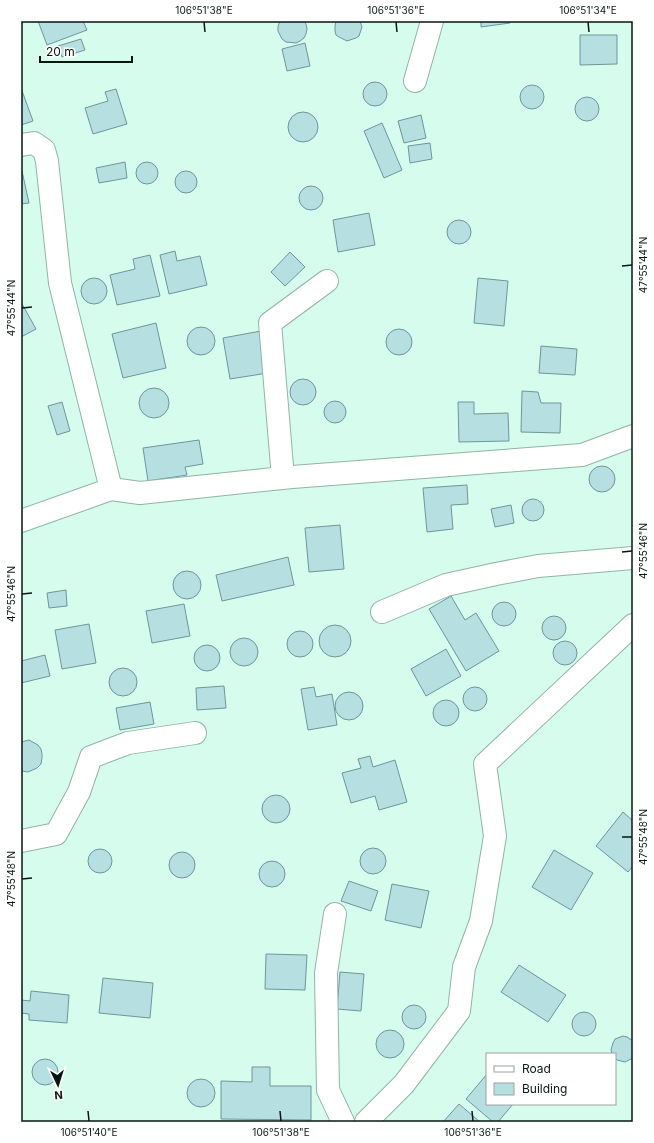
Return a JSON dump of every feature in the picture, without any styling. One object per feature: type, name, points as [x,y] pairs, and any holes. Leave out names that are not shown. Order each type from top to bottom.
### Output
[{"type":"street","points":[[415,82],[432,21]]},
{"type":"street","points":[[21,145],[34,143],[44,150],[47,161],[60,283],[110,489]]},
{"type":"street","points":[[283,478],[270,323],[327,282]]},
{"type":"street","points":[[21,521],[110,489],[140,493],[283,478],[582,455],[633,436]]},
{"type":"street","points":[[382,612],[446,585],[496,574],[538,566],[633,558]]},
{"type":"street","points":[[366,1122],[404,1084],[459,1011],[464,967],[481,921],[495,836],[485,764],[633,625]]},
{"type":"street","points":[[21,842],[56,834],[79,792],[91,757],[128,743],[195,733]]},
{"type":"street","points":[[335,914],[326,973],[328,1090],[343,1122]]},
{"type":"building","points":[[38,21],[83,21],[87,30],[47,45]]},
{"type":"building","points":[[280,21],[304,21],[307,29],[304,38],[296,43],[286,42],[282,39],[278,31]]},
{"type":"building","points":[[336,21],[360,21],[362,27],[359,36],[347,41],[339,37],[336,35],[335,31]]},
{"type":"building","points":[[481,21],[510,21],[510,23],[481,27]]},
{"type":"building","points":[[580,35],[617,35],[617,64],[580,65]]},
{"type":"building","points":[[81,39],[85,50],[62,57],[58,46]]},
{"type":"building","points":[[305,43],[310,66],[287,71],[282,49]]},
{"type":"building","points":[[375,82],[384,85],[387,94],[384,103],[375,106],[366,103],[363,94],[366,85]]},
{"type":"building","points":[[532,85],[541,88],[544,97],[541,106],[532,109],[523,106],[520,97],[523,88]]},
{"type":"building","points":[[21,88],[33,121],[21,125]]},
{"type":"building","points":[[116,89],[127,124],[93,134],[85,108],[108,101],[105,92]]},
{"type":"building","points":[[587,97],[596,100],[599,109],[596,118],[587,121],[578,118],[575,109],[578,100]]},
{"type":"building","points":[[303,112],[314,116],[318,127],[314,138],[303,142],[292,138],[288,127],[292,116]]},
{"type":"building","points":[[421,115],[426,138],[404,143],[398,121]]},
{"type":"building","points":[[382,123],[402,170],[384,178],[364,131]]},
{"type":"building","points":[[430,143],[432,159],[410,163],[408,146]]},
{"type":"building","points":[[125,162],[127,178],[99,183],[96,168]]},
{"type":"building","points":[[143,162],[151,162],[158,169],[158,177],[151,184],[143,184],[136,177],[136,169]]},
{"type":"building","points":[[21,171],[29,203],[21,204]]},
{"type":"building","points":[[186,171],[194,174],[197,182],[194,190],[186,193],[178,190],[175,182],[178,174]]},
{"type":"building","points":[[311,186],[320,189],[323,198],[320,207],[311,210],[302,207],[299,198],[302,189]]},
{"type":"building","points":[[369,213],[375,245],[338,252],[333,220]]},
{"type":"building","points":[[459,220],[468,223],[471,232],[468,241],[459,244],[450,241],[447,232],[450,223]]},
{"type":"building","points":[[175,251],[177,261],[200,256],[207,285],[169,294],[160,255]]},
{"type":"building","points":[[290,252],[305,267],[285,286],[271,272]]},
{"type":"building","points":[[150,255],[160,296],[117,305],[110,275],[135,269],[133,259]]},
{"type":"building","points":[[94,278],[103,282],[107,291],[103,300],[94,304],[85,300],[81,291],[85,282]]},
{"type":"building","points":[[478,278],[508,281],[504,326],[474,323]]},
{"type":"building","points":[[21,302],[36,329],[21,337]]},
{"type":"building","points":[[156,323],[166,368],[123,378],[112,334]]},
{"type":"building","points":[[201,327],[211,331],[215,341],[211,351],[201,355],[191,351],[187,341],[191,331]]},
{"type":"building","points":[[399,329],[408,333],[412,342],[408,351],[399,355],[390,351],[386,342],[390,333]]},
{"type":"building","points":[[261,331],[268,373],[230,379],[223,338]]},
{"type":"building","points":[[541,346],[577,349],[575,375],[539,373]]},
{"type":"building","points":[[303,379],[312,383],[316,392],[312,401],[303,405],[294,401],[290,392],[294,383]]},
{"type":"building","points":[[154,388],[164,393],[169,403],[164,413],[154,418],[144,413],[139,403],[144,393]]},
{"type":"building","points":[[522,391],[538,392],[541,403],[561,403],[560,433],[521,432]]},
{"type":"building","points":[[331,401],[339,401],[346,408],[346,416],[339,423],[331,423],[324,416],[324,408]]},
{"type":"building","points":[[62,402],[70,431],[57,435],[48,406]]},
{"type":"building","points":[[458,402],[474,402],[474,414],[508,413],[509,441],[459,442]]},
{"type":"building","points":[[199,440],[203,464],[185,467],[187,475],[148,481],[143,448]]},
{"type":"building","points":[[602,466],[611,470],[615,479],[611,488],[602,492],[593,488],[589,479],[593,470]]},
{"type":"building","points":[[467,485],[468,504],[451,505],[453,529],[427,532],[423,488]]},
{"type":"building","points":[[529,499],[537,499],[544,506],[544,514],[537,521],[529,521],[522,514],[522,506]]},
{"type":"building","points":[[511,505],[514,523],[495,527],[491,509]]},
{"type":"building","points":[[340,525],[344,569],[309,572],[305,528]]},
{"type":"building","points":[[288,557],[294,585],[222,601],[216,575]]},
{"type":"building","points":[[187,571],[197,575],[201,585],[197,595],[187,599],[177,595],[173,585],[177,575]]},
{"type":"building","points":[[66,590],[67,606],[49,608],[47,593]]},
{"type":"building","points":[[451,596],[465,620],[476,613],[499,651],[466,671],[429,609]]},
{"type":"building","points":[[504,602],[513,605],[516,614],[513,623],[504,626],[495,623],[492,614],[495,605]]},
{"type":"building","points":[[184,604],[190,636],[152,643],[146,611]]},
{"type":"building","points":[[554,616],[563,619],[566,628],[563,637],[554,640],[545,637],[542,628],[545,619]]},
{"type":"building","points":[[89,624],[96,663],[62,669],[55,630]]},
{"type":"building","points":[[332,625],[338,625],[348,632],[351,641],[350,647],[344,654],[338,657],[332,657],[322,650],[319,644],[319,638],[326,628]]},
{"type":"building","points":[[300,631],[309,635],[313,644],[309,653],[300,657],[291,653],[287,644],[291,635]]},
{"type":"building","points":[[244,638],[254,642],[258,652],[254,662],[244,666],[234,662],[230,652],[234,642]]},
{"type":"building","points":[[565,641],[574,644],[577,653],[574,662],[565,665],[556,662],[553,653],[556,644]]},
{"type":"building","points":[[207,645],[216,649],[220,658],[216,667],[207,671],[198,667],[194,658],[198,649]]},
{"type":"building","points":[[446,649],[461,676],[426,696],[411,669]]},
{"type":"building","points":[[45,655],[50,676],[21,683],[21,661]]},
{"type":"building","points":[[123,668],[129,669],[133,672],[136,676],[136,688],[133,692],[129,695],[123,696],[117,695],[113,692],[110,688],[109,682],[110,676],[113,672],[117,669]]},
{"type":"building","points":[[224,686],[226,708],[197,710],[196,688]]},
{"type":"building","points":[[314,687],[316,697],[332,694],[337,725],[308,730],[301,689]]},
{"type":"building","points":[[475,687],[484,690],[487,699],[484,708],[475,711],[466,708],[463,699],[466,690]]},
{"type":"building","points":[[349,692],[359,696],[363,706],[359,716],[349,720],[339,716],[335,706],[339,696]]},
{"type":"building","points":[[446,700],[455,704],[459,713],[455,722],[446,726],[437,722],[433,713],[437,704]]},
{"type":"building","points":[[150,702],[154,724],[120,730],[116,708]]},
{"type":"building","points":[[29,740],[38,745],[41,749],[41,764],[37,768],[28,772],[21,771],[21,742]]},
{"type":"building","points":[[370,756],[373,767],[395,760],[407,802],[379,810],[375,796],[351,803],[342,773],[361,768],[358,759]]},
{"type":"building","points":[[276,795],[286,799],[290,809],[286,819],[276,823],[266,819],[262,809],[266,799]]},
{"type":"building","points":[[623,812],[633,821],[633,866],[628,872],[596,846]]},
{"type":"building","points":[[373,848],[382,852],[386,861],[382,870],[373,874],[364,870],[360,861],[364,852]]},
{"type":"building","points":[[100,849],[109,852],[112,861],[109,870],[100,873],[91,870],[88,861],[91,852]]},
{"type":"building","points":[[554,850],[593,873],[571,910],[532,887]]},
{"type":"building","points":[[182,852],[192,855],[195,865],[192,875],[182,878],[172,875],[169,865],[172,855]]},
{"type":"building","points":[[272,861],[281,865],[285,874],[281,883],[272,887],[263,883],[259,874],[263,865]]},
{"type":"building","points":[[349,881],[378,891],[371,911],[341,901]]},
{"type":"building","points":[[392,884],[429,891],[421,928],[385,920]]},
{"type":"building","points":[[266,954],[307,955],[305,990],[265,989]]},
{"type":"building","points":[[519,965],[566,995],[548,1022],[501,992]]},
{"type":"building","points":[[340,972],[364,974],[361,1011],[337,1009]]},
{"type":"building","points":[[103,978],[153,983],[150,1018],[99,1013]]},
{"type":"building","points":[[31,991],[69,995],[67,1023],[29,1020],[29,1014],[21,1013],[21,1000],[30,1001]]},
{"type":"building","points":[[414,1005],[423,1008],[426,1017],[423,1026],[414,1029],[405,1026],[402,1017],[405,1008]]},
{"type":"building","points":[[584,1012],[589,1013],[595,1019],[595,1029],[589,1035],[584,1036],[579,1035],[573,1029],[572,1024],[573,1019],[579,1013]]},
{"type":"building","points":[[390,1030],[400,1034],[404,1044],[400,1054],[390,1058],[380,1054],[376,1044],[380,1034]]},
{"type":"building","points":[[623,1036],[633,1041],[633,1058],[625,1062],[616,1059],[616,1053],[612,1053],[611,1050],[615,1039]]},
{"type":"building","points":[[45,1059],[54,1063],[58,1072],[54,1081],[45,1085],[36,1081],[32,1072],[36,1063]]},
{"type":"building","points":[[252,1067],[270,1067],[270,1086],[311,1086],[311,1120],[221,1119],[221,1081],[252,1082]]},
{"type":"building","points":[[486,1075],[486,1105],[512,1105],[498,1122],[493,1122],[466,1099]]},
{"type":"building","points":[[201,1079],[211,1083],[215,1093],[211,1103],[201,1107],[191,1103],[187,1093],[191,1083]]},
{"type":"building","points":[[459,1104],[480,1122],[443,1122]]}]
